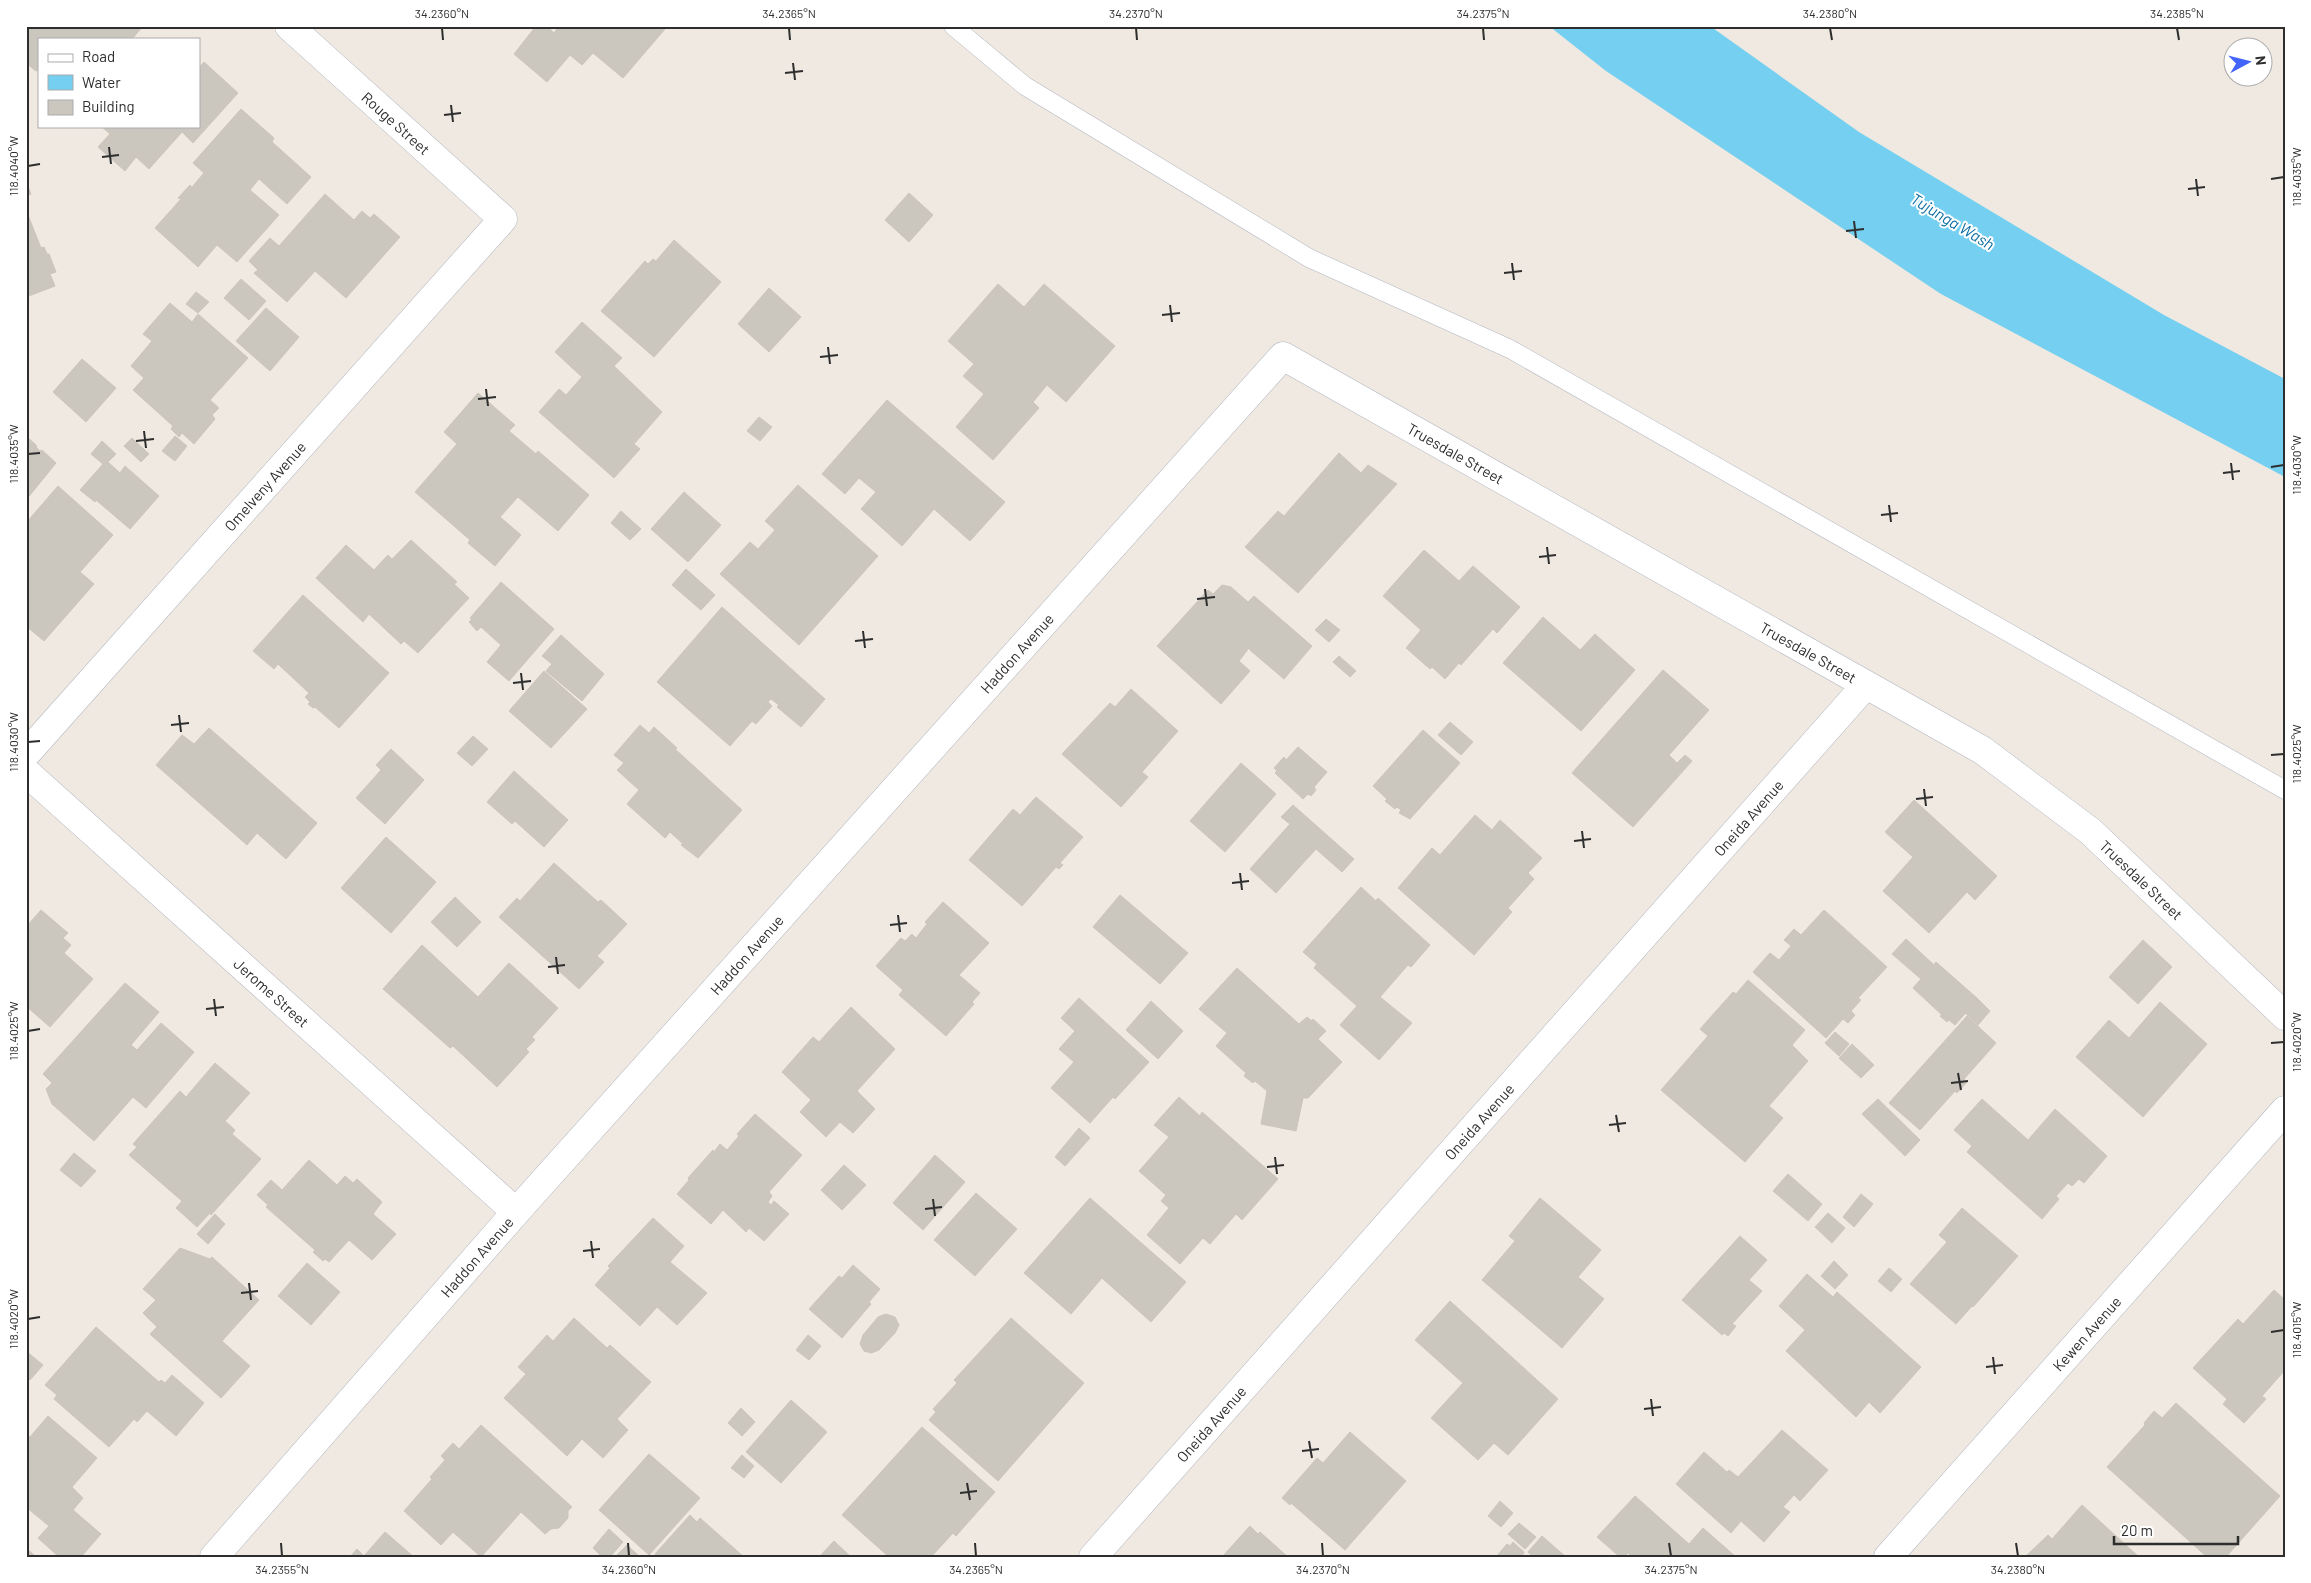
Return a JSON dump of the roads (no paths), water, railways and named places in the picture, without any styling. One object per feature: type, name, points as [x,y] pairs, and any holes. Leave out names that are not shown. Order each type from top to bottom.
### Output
[{"type":"street","name":"Rouge Street","points":[[289,26],[503,219]]},
{"type":"street","name":"Omelveny Avenue","points":[[26,754],[503,219]]},
{"type":"street","name":"Truesdale Street","points":[[1283,356],[1865,686],[1982,750],[2090,831],[2285,1016]]},
{"type":"street","name":"Haddon Avenue","points":[[214,1557],[516,1212],[1283,356]]},
{"type":"street","name":"Oneida Avenue","points":[[1093,1557],[1865,686]]},
{"type":"street","name":"Jerome Street","points":[[26,772],[516,1212]]},
{"type":"street","name":"Kewen Avenue","points":[[1888,1557],[2285,1110]]},
{"type":"lane","points":[[953,26],[1025,86],[1308,258],[1510,349],[2285,790]]},
{"type":"water","name":"Tujunga Wash","points":[[1549,26],[1710,26],[1859,132],[2164,315],[2285,379],[2285,477],[1941,294],[1606,71]]}]
